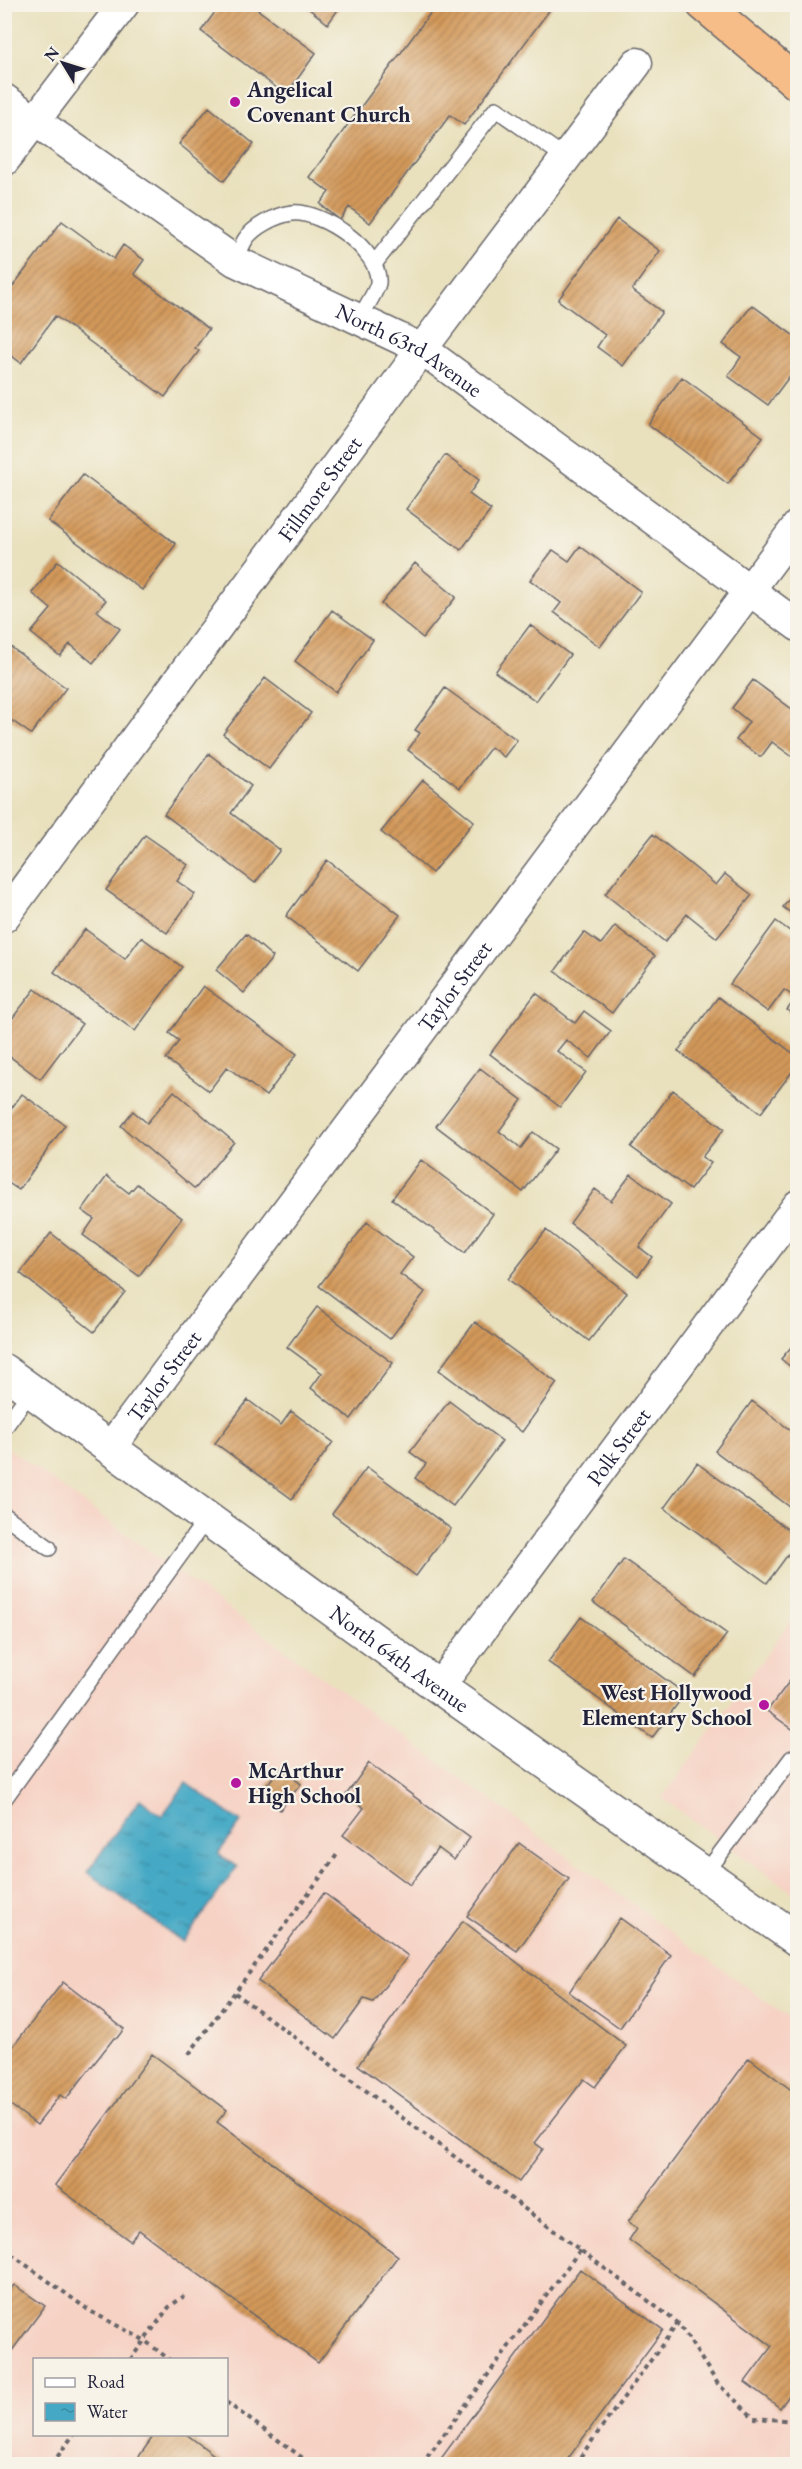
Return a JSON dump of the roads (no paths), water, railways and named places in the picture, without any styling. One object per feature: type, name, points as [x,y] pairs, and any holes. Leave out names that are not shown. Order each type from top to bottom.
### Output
[{"type":"highway","points":[[704,4],[798,84]]},
{"type":"street","points":[[4,161],[124,4]]},
{"type":"street","name":"Fillmore Street","points":[[4,917],[422,349],[637,63]]},
{"type":"street","name":"North 63rd Avenue","points":[[4,99],[235,261],[422,349],[798,626]]},
{"type":"street","name":"Taylor Street","points":[[110,1448],[798,525]]},
{"type":"street","name":"Polk Street","points":[[439,1687],[798,1205]]},
{"type":"street","name":"North 64th Avenue","points":[[4,1371],[439,1687],[798,1940]]},
{"type":"lane","points":[[374,264],[496,108],[566,158]]},
{"type":"lane","points":[[235,261],[245,239],[259,226],[292,213],[314,218],[337,228],[358,242],[374,264],[378,283],[359,320]]},
{"type":"lane","points":[[4,1428],[31,1391]]},
{"type":"lane","points":[[4,1515],[49,1548]]},
{"type":"lane","points":[[4,1799],[207,1518]]},
{"type":"lane","points":[[705,1874],[792,1758],[798,1762]]},
{"type":"water","points":[[186,1783],[241,1822],[218,1854],[237,1867],[183,1942],[87,1872],[140,1799],[162,1816]]},
{"type":"place","name":"Angelical Covenant Church","points":[[235,102]]},
{"type":"place","name":"West Hollywood Elementary School","points":[[764,1705]]},
{"type":"place","name":"McArthur High School","points":[[236,1783]]}]
